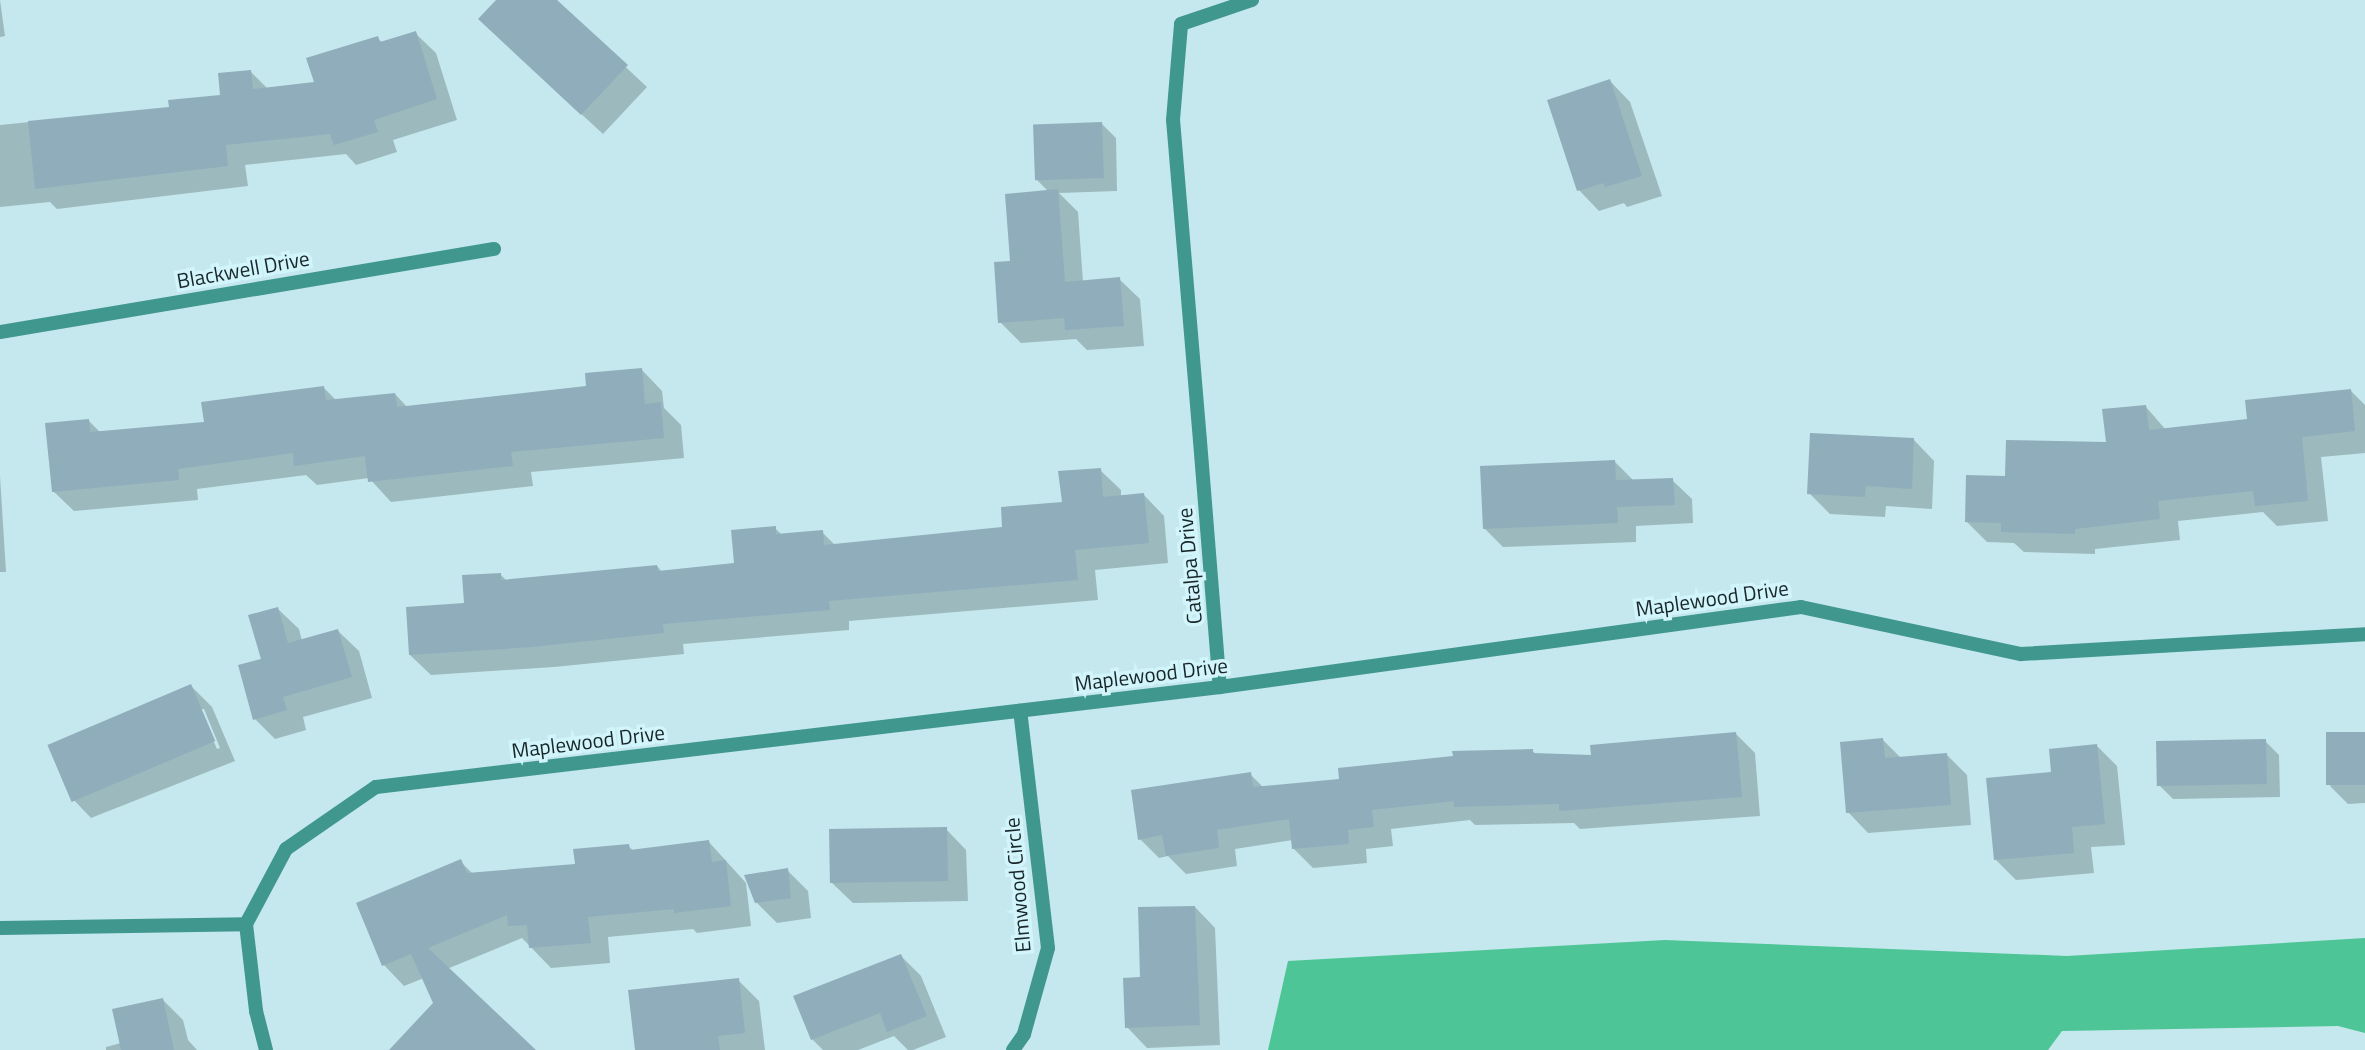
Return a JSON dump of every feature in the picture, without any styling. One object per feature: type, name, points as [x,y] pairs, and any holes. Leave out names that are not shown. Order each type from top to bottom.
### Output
[{"type":"street","name":"Catalpa Drive","points":[[1220,687],[1174,120],[1181,24],[1252,0]]},
{"type":"street","name":"Blackwell Drive","points":[[0,332],[494,248]]},
{"type":"street","name":"Maplewood Drive","points":[[247,924],[286,849],[376,788],[1220,687],[1801,607],[2021,654],[2365,634]]},
{"type":"street","name":"Elmwood Circle","points":[[1013,1050],[1024,1034],[1048,948],[1020,711]]},
{"type":"street","points":[[0,928],[247,924],[256,1011],[265,1050]]},
{"type":"green space","points":[[2365,938],[2365,1033],[2338,1026],[2062,1031],[2048,1050],[1268,1050],[1288,961],[1665,940],[2067,956]]},
{"type":"building","points":[[496,0],[557,0],[628,65],[581,115],[478,19]]},
{"type":"building","points":[[416,31],[437,99],[374,120],[378,132],[334,145],[330,134],[226,145],[228,166],[35,189],[28,121],[169,107],[168,100],[220,95],[218,73],[251,70],[253,89],[314,82],[306,58],[378,36],[380,42]]},
{"type":"building","points":[[1610,79],[1642,176],[1605,187],[1604,183],[1577,191],[1547,100]]},
{"type":"building","points":[[1102,122],[1104,178],[1035,180],[1033,124]]},
{"type":"building","points":[[1058,189],[1065,282],[1120,277],[1124,326],[1065,330],[1064,318],[998,323],[994,262],[1010,261],[1005,194]]},
{"type":"building","points":[[642,368],[645,404],[661,402],[664,438],[511,452],[513,466],[368,482],[365,456],[294,466],[293,453],[178,469],[179,480],[52,492],[45,423],[89,419],[90,432],[204,422],[201,402],[324,386],[326,400],[395,393],[397,407],[586,386],[585,373]]},
{"type":"building","points":[[2351,389],[2355,431],[2302,437],[2308,501],[2255,506],[2253,491],[2158,501],[2160,519],[2075,529],[2075,534],[2001,532],[2001,523],[1965,522],[1966,475],[2005,476],[2006,440],[2106,442],[2102,409],[2146,405],[2149,430],[2247,419],[2245,400]]},
{"type":"building","points":[[1810,433],[1914,438],[1912,489],[1866,486],[1865,497],[1807,494]]},
{"type":"building","points":[[1615,460],[1616,480],[1673,478],[1675,505],[1617,507],[1618,523],[1483,529],[1480,466]]},
{"type":"building","points":[[1101,468],[1103,497],[1144,493],[1149,543],[1075,550],[1078,580],[829,601],[830,610],[663,624],[664,633],[532,647],[409,655],[406,607],[464,603],[462,575],[501,573],[501,580],[657,565],[658,571],[734,563],[731,530],[776,526],[776,534],[823,530],[824,545],[1002,527],[1001,507],[1062,502],[1058,471]]},
{"type":"building","points":[[278,607],[288,643],[338,629],[352,677],[283,697],[287,710],[253,720],[238,665],[261,659],[248,615]]},
{"type":"building","points":[[191,684],[215,741],[72,802],[47,745]]},
{"type":"building","points":[[1736,732],[1742,797],[1559,811],[1559,804],[1454,807],[1454,801],[1372,810],[1374,827],[1348,830],[1349,844],[1292,849],[1289,819],[1217,830],[1219,848],[1166,856],[1162,835],[1138,840],[1131,790],[1251,772],[1253,787],[1339,779],[1338,768],[1453,756],[1452,751],[1533,749],[1533,753],[1591,755],[1590,745]]},
{"type":"building","points":[[2326,732],[2365,732],[2365,785],[2326,785]]},
{"type":"building","points":[[1883,738],[1885,758],[1947,753],[1951,805],[1846,813],[1840,742]]},
{"type":"building","points":[[2266,739],[2267,784],[2157,786],[2156,741]]},
{"type":"building","points":[[2097,744],[2105,824],[2072,827],[2074,853],[1994,860],[1986,778],[2051,772],[2049,749]]},
{"type":"building","points":[[947,827],[948,881],[830,883],[829,829]]},
{"type":"building","points":[[709,840],[712,862],[726,860],[731,906],[674,913],[674,909],[588,917],[591,943],[529,948],[527,925],[508,926],[507,915],[428,948],[536,1050],[389,1050],[433,1003],[411,954],[382,966],[356,903],[461,859],[467,873],[575,864],[573,849],[629,844],[630,850]]},
{"type":"building","points":[[788,868],[791,898],[755,903],[744,875]]},
{"type":"building","points":[[1195,906],[1200,1025],[1125,1028],[1123,978],[1140,977],[1138,907]]},
{"type":"building","points":[[901,954],[927,1016],[887,1032],[880,1013],[811,1040],[793,996]]},
{"type":"building","points":[[739,978],[745,1033],[718,1036],[720,1050],[635,1050],[628,990]]},
{"type":"building","points":[[163,998],[174,1050],[121,1050],[112,1009]]}]
